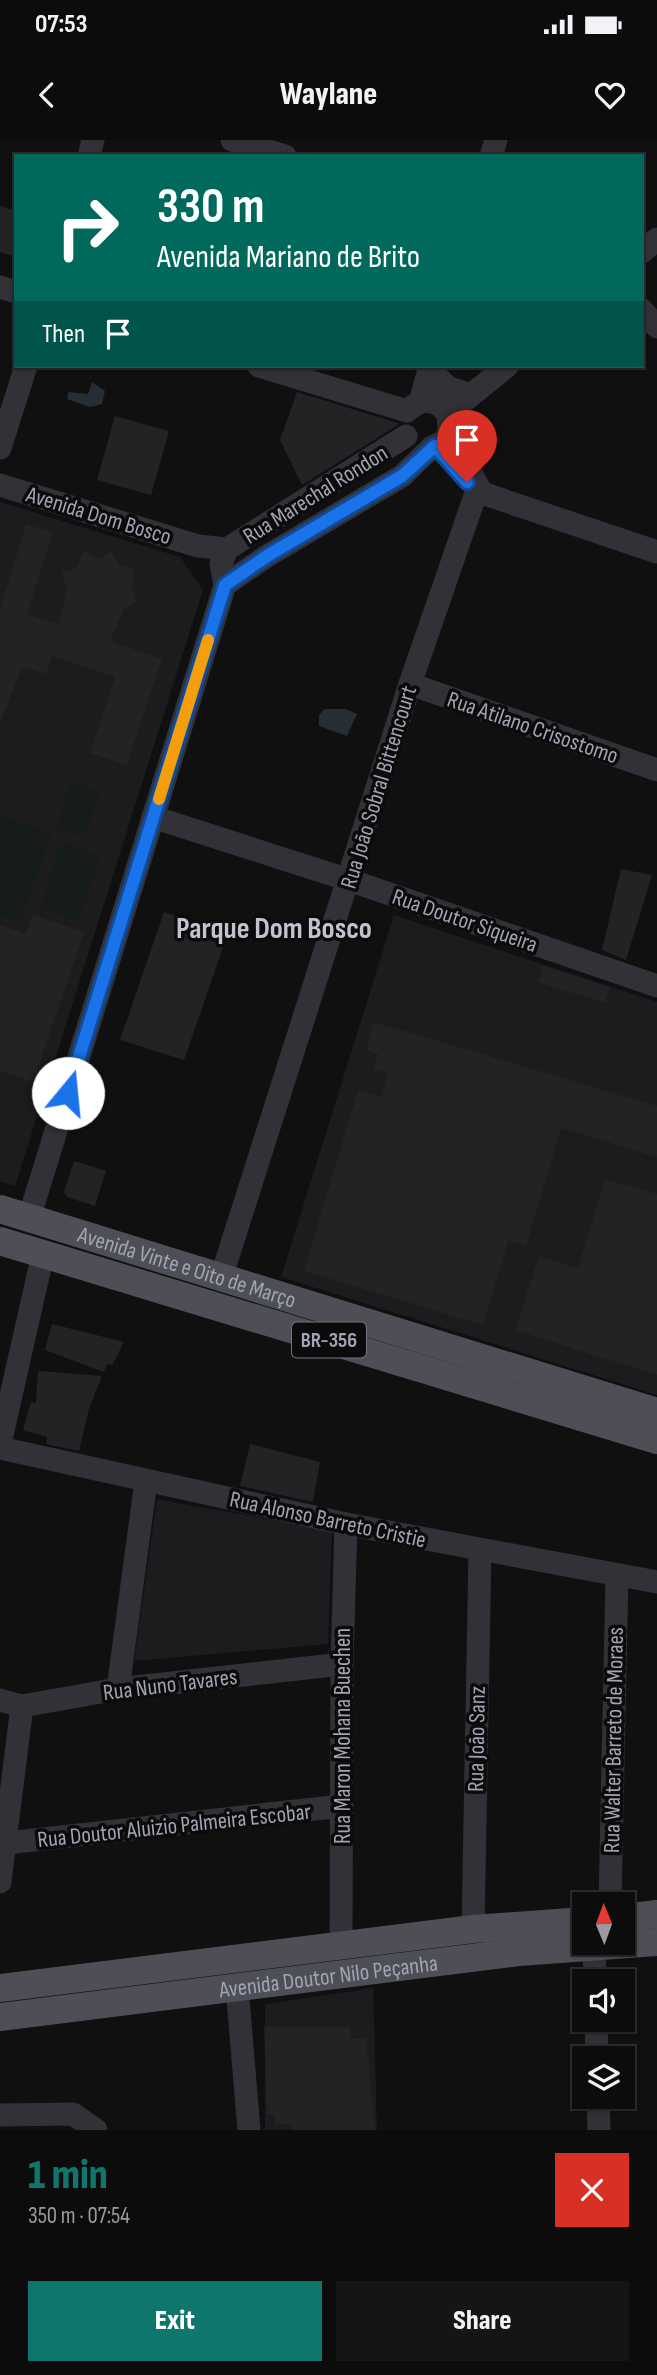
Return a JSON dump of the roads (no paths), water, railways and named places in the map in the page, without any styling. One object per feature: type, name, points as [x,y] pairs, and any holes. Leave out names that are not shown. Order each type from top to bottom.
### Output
[{"type":"main road","name":"Avenida Vinte e Oito de Março","points":[[0,1209],[657,1412]]},
{"type":"main road","points":[[0,1230],[14,1234],[25,1227],[29,1218]]},
{"type":"main road","points":[[43,1254],[49,1238],[60,1236],[184,1274],[208,1274]]},
{"type":"main road","name":"Avenida Vinte e Oito de Março","points":[[0,1241],[657,1440]]},
{"type":"main road","points":[[618,1428],[657,1431]]},
{"type":"main road","points":[[635,1917],[657,1914]]},
{"type":"main road","name":"Avenida Doutor Nilo Peçanha","points":[[0,1988],[473,1929],[572,1931]]},
{"type":"main road","name":"Avenida Doutor Nilo Peçanha","points":[[0,2017],[519,1952],[572,1936]]},
{"type":"main road","name":"Avenida Doutor Nilo Peçanha","points":[[635,1938],[657,1942]]},
{"type":"main road","points":[[167,1995],[173,1981],[180,1977],[260,1956]]},
{"type":"street","points":[[232,140],[278,154]]},
{"type":"street","points":[[644,312],[657,327]]},
{"type":"street","points":[[0,448],[25,368]]},
{"type":"street","points":[[267,368],[413,406],[431,401],[442,406],[441,437],[459,470],[478,495],[657,552]]},
{"type":"street","name":"Rua Marechal Rondon","points":[[224,566],[406,436],[403,424],[430,368],[449,388],[471,395]]},
{"type":"street","points":[[29,1218],[153,817],[224,566],[267,556],[402,476],[441,437],[471,395],[505,368]]},
{"type":"street","points":[[406,436],[413,444],[441,437]]},
{"type":"street","name":"Avenida Dom Bosco","points":[[0,485],[198,545],[224,566]]},
{"type":"street","name":"Rua João Sobral Bittencourt","points":[[208,1274],[349,880],[410,684],[478,495]]},
{"type":"street","name":"Rua Atilano Crisostomo","points":[[410,684],[657,770]]},
{"type":"street","name":"Rua Doutor Siqueira","points":[[153,817],[349,880],[657,986]]},
{"type":"street","points":[[0,1446],[43,1254]]},
{"type":"street","name":"Rua Alonso Barreto Cristie","points":[[0,1446],[346,1524],[657,1582]]},
{"type":"street","points":[[118,1689],[146,1481]]},
{"type":"street","name":"Rua Maron Mohana Buechen","points":[[341,1947],[342,1664],[346,1524]]},
{"type":"street","name":"Rua João Sanz","points":[[473,1929],[480,1549]]},
{"type":"street","name":"Rua Walter Barreto de Moraes","points":[[610,1892],[617,1575]]},
{"type":"street","name":"Rua Nuno Tavares","points":[[11,1703],[342,1664]]},
{"type":"street","points":[[0,1882],[6,1843],[11,1703]]},
{"type":"street","name":"Rua Doutor Aluizio Palmeira Escobar","points":[[6,1843],[342,1806]]},
{"type":"street","points":[[237,1987],[249,2130]]},
{"type":"street","points":[[598,2109],[599,2130]]},
{"type":"street","points":[[0,2115],[73,2115],[96,2130]]},
{"type":"district","name":"Parque Dom Bosco","points":[[274,928]]}]
